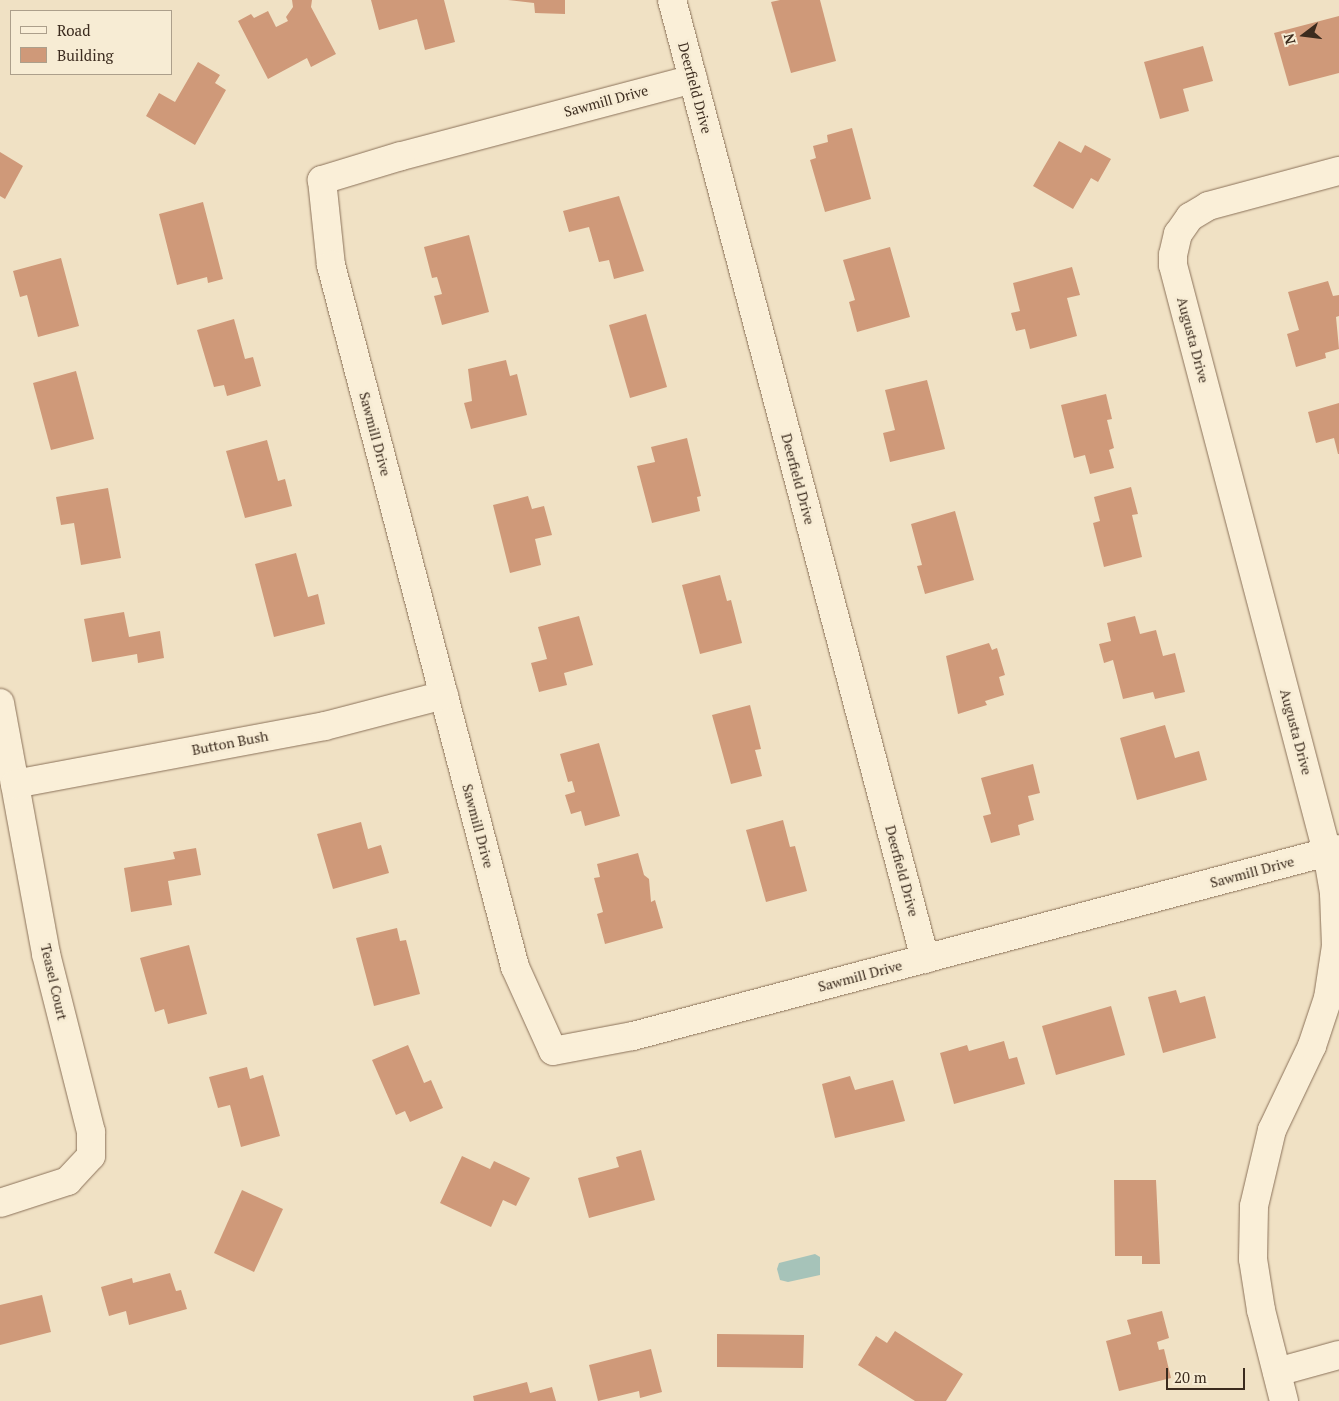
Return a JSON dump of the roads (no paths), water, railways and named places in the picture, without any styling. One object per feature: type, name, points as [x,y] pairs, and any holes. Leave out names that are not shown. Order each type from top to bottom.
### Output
[{"type":"street","name":"Deerfield Drive","points":[[672,0],[925,959]]},
{"type":"street","name":"Sawmill Drive","points":[[693,79],[401,156],[322,180],[331,265],[444,695],[516,967],[552,1051],[633,1036],[1333,851]]},
{"type":"street","name":"Augusta Drive","points":[[1284,1401],[1260,1310],[1253,1259],[1254,1206],[1272,1130],[1312,1046],[1328,998],[1336,946],[1333,851],[1173,265],[1173,255],[1182,229],[1190,217],[1208,206],[1339,170]]},
{"type":"street","name":"Button Bush","points":[[15,784],[325,726],[444,695]]},
{"type":"street","name":"Teasel Court","points":[[0,703],[52,979],[91,1132],[92,1156],[68,1181],[0,1203]]},
{"type":"street","points":[[1276,1372],[1339,1355]]},
{"type":"water","points":[[815,1254],[820,1257],[820,1275],[788,1282],[780,1280],[777,1269],[779,1263]]}]
